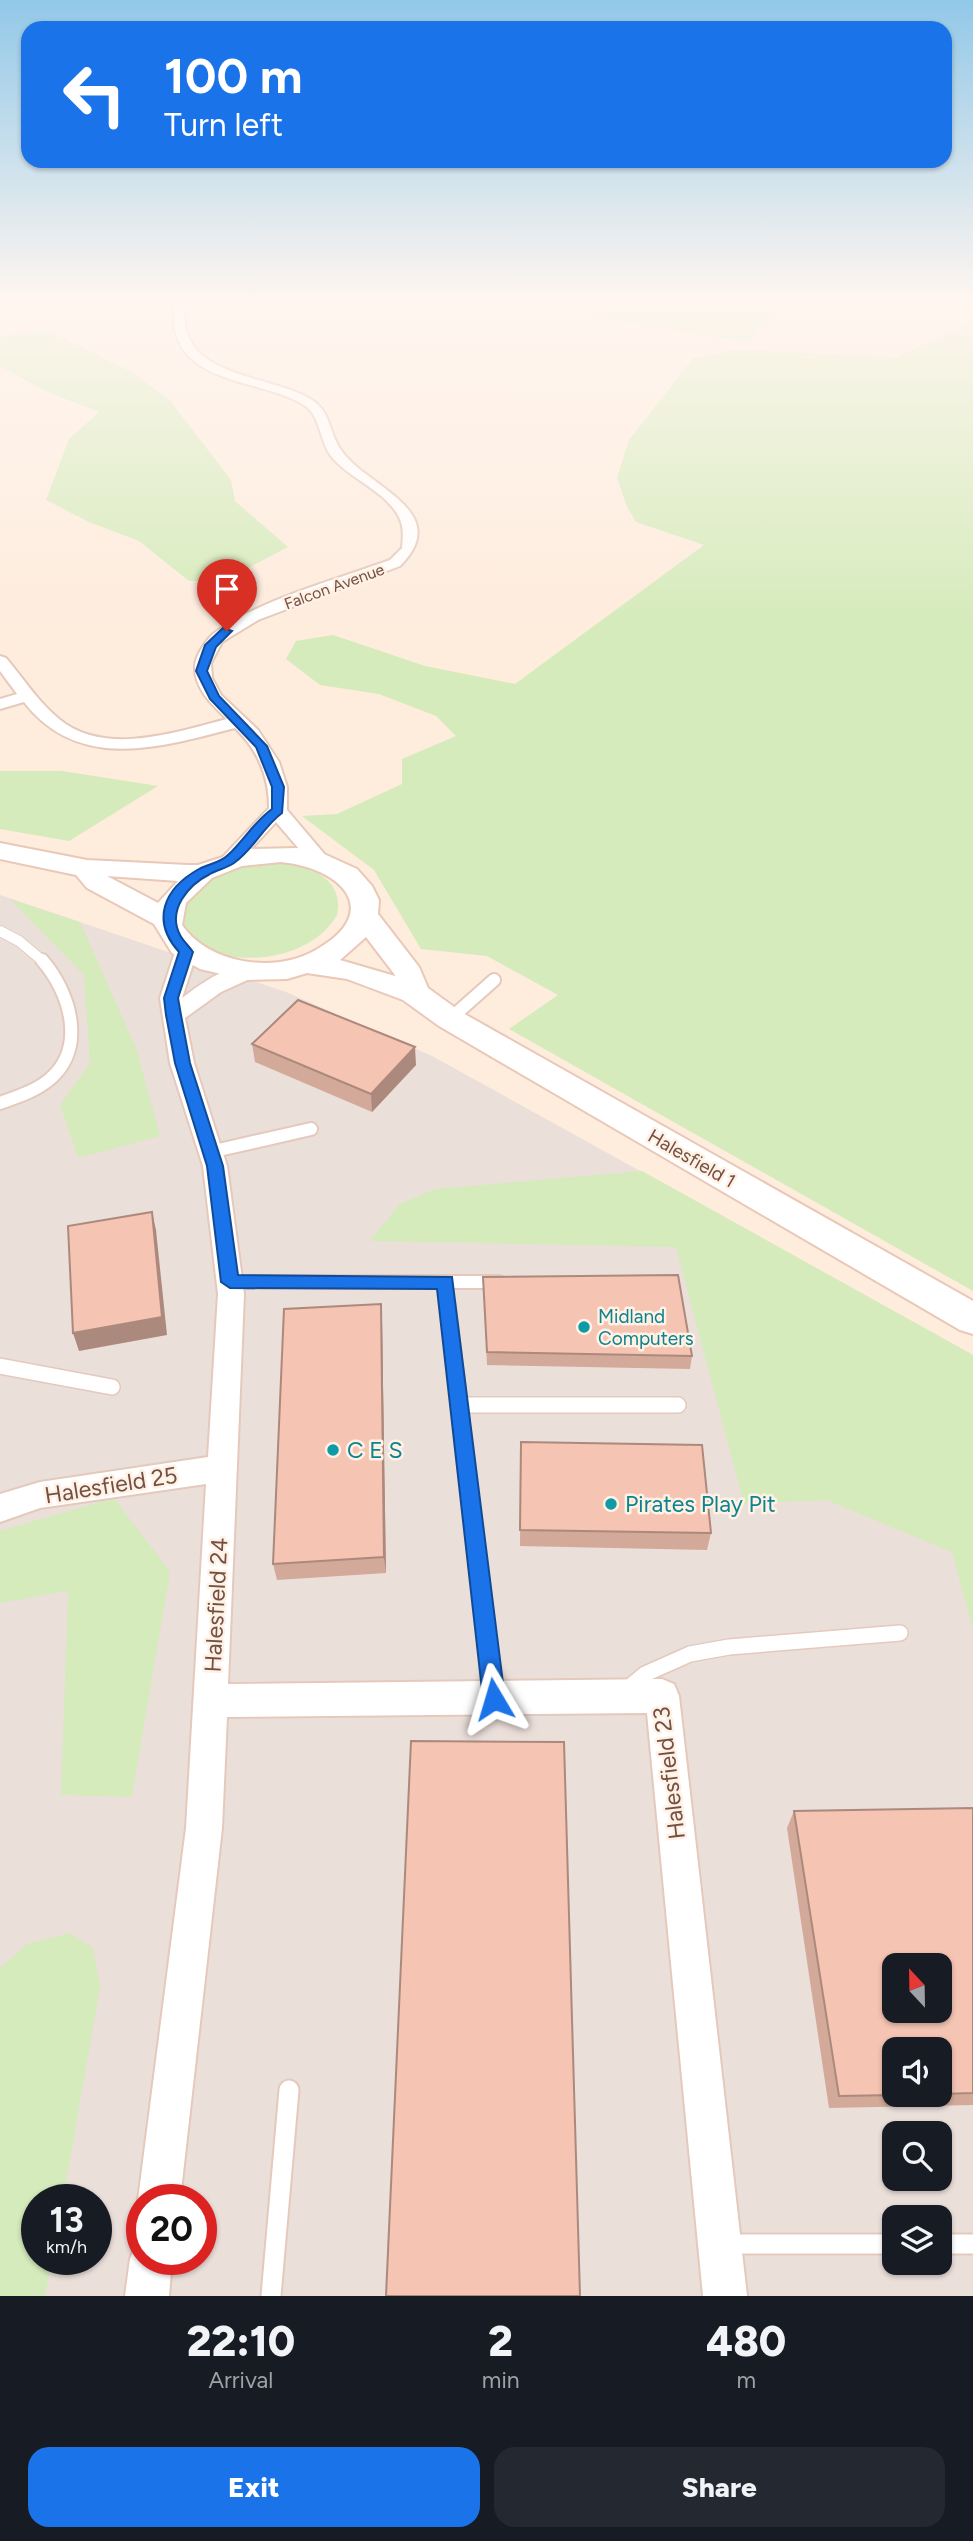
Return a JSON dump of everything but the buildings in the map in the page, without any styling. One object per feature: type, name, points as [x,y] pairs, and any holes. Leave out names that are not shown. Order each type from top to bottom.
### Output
[{"type":"street","name":"Falcon Avenue","points":[[278,810],[278,787],[270,762],[253,734],[214,697],[201,671],[206,654],[216,639],[252,617],[395,563],[410,549],[411,526],[391,498],[348,466],[336,452],[324,419],[316,410]]},
{"type":"street","points":[[0,660],[27,696],[59,729],[74,737],[94,742],[138,743],[169,739],[240,721]]},
{"type":"street","points":[[0,704],[27,696]]},
{"type":"street","points":[[229,861],[251,840],[261,823],[278,810],[290,829],[319,860]]},
{"type":"street","points":[[0,851],[85,869],[202,873]]},
{"type":"street","points":[[186,952],[173,937],[169,920],[177,894],[202,873],[229,861],[275,854],[319,860],[343,871],[359,886],[365,905],[364,915],[410,974],[414,993]]},
{"type":"street","points":[[85,869],[97,882],[169,920]]},
{"type":"street","name":"Halesfield 1","points":[[307,964],[345,943],[364,915]]},
{"type":"street","name":"Halesfield 1","points":[[186,952],[219,967],[248,971],[307,964],[352,971],[414,993],[450,1019],[973,1319]]},
{"type":"street","name":"Halesfield 24","points":[[161,2184],[204,1828],[230,1282],[215,1166],[182,1063],[173,1015],[171,998],[186,952]]},
{"type":"street","points":[[173,1015],[213,987],[248,971]]},
{"type":"street","name":"Halesfield 25","points":[[0,1508],[40,1495],[223,1468]]},
{"type":"street","name":"Halesfield 23","points":[[211,1702],[662,1696],[725,2296]]},
{"type":"street","points":[[147,2296],[149,2275]]},
{"type":"lane","points":[[0,931],[32,951],[53,973],[73,1022],[71,1049],[56,1074],[27,1093],[0,1103]]},
{"type":"lane","points":[[450,1019],[494,980]]},
{"type":"lane","points":[[209,1152],[311,1129]]},
{"type":"lane","points":[[230,1282],[515,1282]]},
{"type":"lane","points":[[445,1282],[494,1699]]},
{"type":"lane","points":[[0,1366],[112,1387]]},
{"type":"lane","points":[[460,1405],[678,1405]]},
{"type":"lane","points":[[618,1697],[645,1674],[690,1654],[729,1647],[900,1633]]},
{"type":"lane","points":[[271,2296],[289,2090]]},
{"type":"lane","points":[[719,2244],[882,2244]]},
{"type":"lane","points":[[952,2244],[973,2244]]},
{"type":"shaded area","points":[[0,895],[286,992],[432,1056],[973,1355],[973,2296],[0,2296]]},
{"type":"green space","points":[[94,410],[178,410],[231,480],[235,501],[288,547],[225,580],[189,581],[139,541],[89,522],[46,500],[69,439],[99,412]]},
{"type":"green space","points":[[652,410],[973,410],[973,1291],[509,1029],[558,995],[487,956],[421,949],[374,870],[302,816],[337,814],[402,784],[402,759],[456,736],[436,716],[379,694],[320,685],[286,659],[296,641],[333,635],[425,666],[515,684],[704,545],[636,522],[627,507],[617,478],[629,440]]},
{"type":"green space","points":[[0,771],[62,771],[158,786],[69,841],[0,829]]},
{"type":"green space","points":[[277,861],[312,870],[330,883],[335,892],[338,902],[337,915],[327,929],[314,940],[281,954],[245,958],[207,949],[181,928],[186,892],[231,866]]},
{"type":"green space","points":[[10,899],[80,922],[136,1048],[160,1136],[78,1158],[60,1105],[90,1063],[84,975]]},
{"type":"green space","points":[[642,1171],[973,1355],[973,1630],[952,1552],[826,1500],[744,1504],[676,1247],[370,1241],[400,1204],[436,1189]]},
{"type":"green space","points":[[114,1498],[170,1572],[132,1797],[61,1795],[68,1591],[0,1603],[0,1531]]},
{"type":"green space","points":[[70,1933],[93,1948],[100,1987],[66,2184],[21,2184],[21,2275],[49,2275],[45,2296],[0,2296],[0,1968],[27,1944]]},
{"type":"place","name":"Midland Computers","points":[[584,1327]]},
{"type":"place","name":"C E S","points":[[333,1450]]},
{"type":"place","name":"Pirates Play Pit","points":[[611,1504]]},
{"type":"route","points":[[227,631],[211,645],[201,671],[214,697],[253,734],[270,762],[278,787],[278,810],[261,823],[251,840],[229,861],[192,879],[177,894],[172,903],[169,920],[173,937],[186,952],[171,998],[173,1015],[182,1063],[215,1166],[230,1282],[445,1282],[494,1699]]}]
